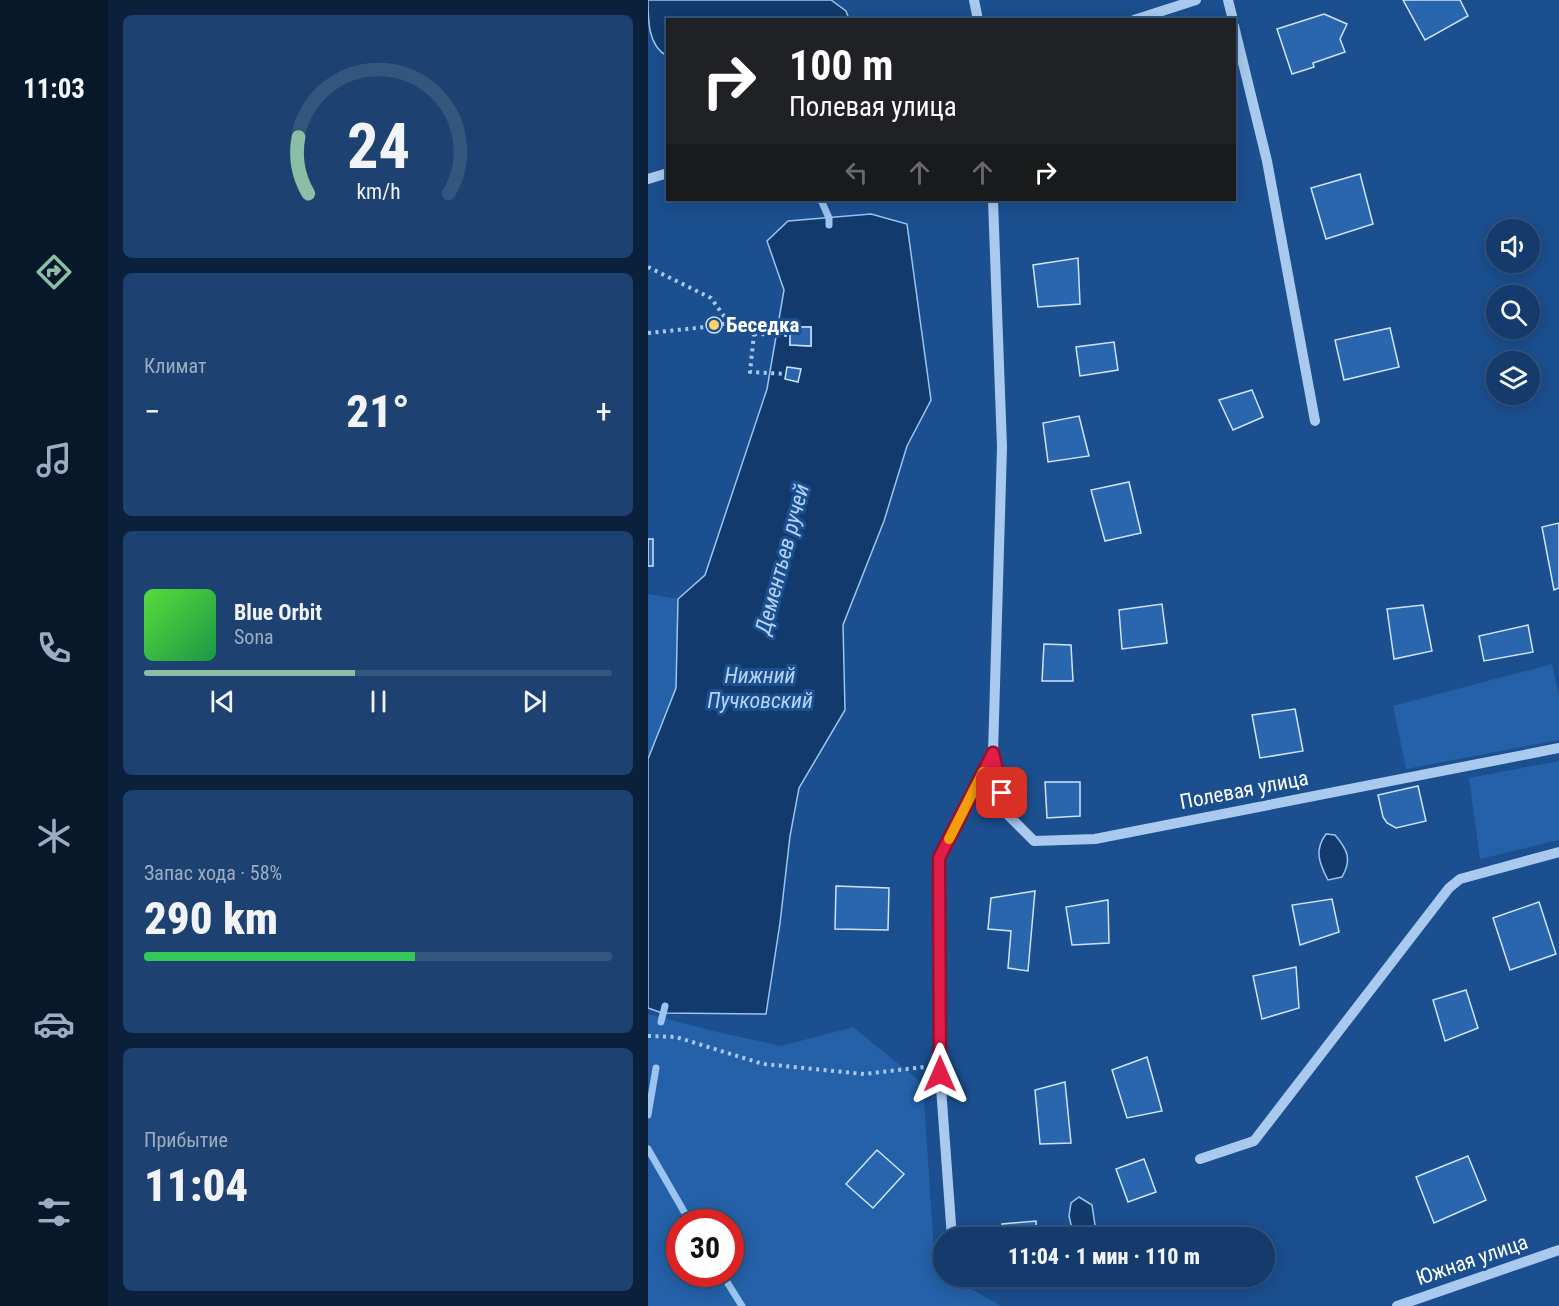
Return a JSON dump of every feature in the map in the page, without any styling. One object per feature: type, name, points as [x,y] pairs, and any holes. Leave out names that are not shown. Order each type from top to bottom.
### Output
[{"type":"street","points":[[974,0],[978,18]]},
{"type":"street","points":[[1140,18],[1196,0]]},
{"type":"street","points":[[1228,0],[1232,18]]},
{"type":"street","points":[[1236,34],[1267,161],[1315,421]]},
{"type":"street","points":[[648,179],[666,174]]},
{"type":"street","points":[[951,1227],[940,1065],[939,858],[993,753],[1002,447],[993,201]]},
{"type":"street","name":"Полевая улица","points":[[993,753],[1006,813],[1034,841],[1095,839],[1559,748]]},
{"type":"street","points":[[1200,1159],[1254,1141],[1449,888],[1460,879],[1559,852]]},
{"type":"street","name":"Южная улица","points":[[1397,1306],[1559,1250]]},
{"type":"path","points":[[648,267],[711,298],[730,323]]},
{"type":"path","points":[[722,324],[747,323],[754,334],[750,372],[786,374]]},
{"type":"path","points":[[648,333],[706,327]]},
{"type":"path","points":[[754,334],[790,335]]},
{"type":"path","points":[[648,1036],[676,1038],[763,1064],[864,1074],[940,1065]]},
{"type":"shaded area","points":[[648,594],[678,599],[676,688],[648,759]]},
{"type":"shaded area","points":[[1552,664],[1559,695],[1559,740],[1406,769],[1393,706]]},
{"type":"shaded area","points":[[1559,761],[1559,840],[1480,859],[1469,778]]},
{"type":"shaded area","points":[[648,1014],[781,1046],[853,1027],[923,1084],[933,1236],[933,1287],[968,1287],[1001,1306],[648,1306]]},
{"type":"water","points":[[648,0],[831,0],[846,11],[849,18],[666,18],[666,55],[656,46],[649,24]]},
{"type":"water","name":"Нижний Пучковский","points":[[871,214],[907,224],[931,400],[907,446],[884,521],[843,625],[845,710],[799,788],[790,836],[766,1014],[662,1013],[648,1008],[648,759],[676,688],[678,599],[705,575],[767,389],[784,290],[767,241],[788,221]],"holes":[[[791,327],[811,327],[811,346],[790,345]]]},
{"type":"water","points":[[1326,834],[1335,835],[1346,850],[1348,860],[1342,877],[1328,880],[1319,857],[1320,846]]},
{"type":"water","points":[[1079,1197],[1092,1205],[1095,1227],[1072,1227],[1069,1216],[1071,1203]]},
{"type":"building","points":[[1403,0],[1460,0],[1468,16],[1425,40]]},
{"type":"building","points":[[1324,14],[1347,24],[1340,39],[1345,52],[1313,63],[1314,67],[1292,74],[1277,29]]},
{"type":"building","points":[[1360,174],[1373,224],[1326,239],[1311,188]]},
{"type":"building","points":[[1078,258],[1080,304],[1038,307],[1033,265]]},
{"type":"building","name":"Беседка","points":[[711,317],[717,317],[722,325],[720,331],[711,333],[706,328],[706,322]]},
{"type":"building","points":[[790,327],[811,327],[811,346],[790,345]]},
{"type":"building","points":[[1390,328],[1399,367],[1344,380],[1335,340]]},
{"type":"building","points":[[1114,342],[1118,370],[1080,376],[1076,347]]},
{"type":"building","points":[[787,367],[801,369],[798,382],[785,379]]},
{"type":"building","points":[[1252,390],[1263,417],[1233,430],[1219,400]]},
{"type":"building","points":[[1079,416],[1089,456],[1048,462],[1043,423]]},
{"type":"building","points":[[1129,482],[1141,533],[1105,541],[1091,490]]},
{"type":"building","points":[[1559,523],[1559,588],[1554,590],[1542,527]]},
{"type":"building","points":[[648,539],[653,539],[653,566],[648,566]]},
{"type":"building","points":[[1162,604],[1167,643],[1122,649],[1119,610]]},
{"type":"building","points":[[1423,605],[1432,651],[1394,659],[1387,609]]},
{"type":"building","points":[[1528,625],[1533,652],[1484,661],[1479,636]]},
{"type":"building","points":[[1044,644],[1071,645],[1073,681],[1042,681]]},
{"type":"building","points":[[1295,709],[1303,751],[1260,758],[1252,715]]},
{"type":"building","points":[[1045,782],[1080,782],[1080,816],[1047,818]]},
{"type":"building","points":[[1418,786],[1426,821],[1396,828],[1387,823],[1383,817],[1378,795]]},
{"type":"building","points":[[836,886],[889,888],[888,930],[835,929]]},
{"type":"building","points":[[1035,891],[1028,971],[1008,968],[1011,931],[988,929],[991,898]]},
{"type":"building","points":[[1332,899],[1339,932],[1300,945],[1292,905]]},
{"type":"building","points":[[1108,900],[1109,943],[1072,945],[1066,907]]},
{"type":"building","points":[[1539,902],[1556,954],[1510,970],[1493,918]]},
{"type":"building","points":[[1296,967],[1299,1008],[1262,1019],[1253,976]]},
{"type":"building","points":[[1466,990],[1478,1028],[1445,1041],[1433,1000]]},
{"type":"building","points":[[1147,1057],[1162,1111],[1127,1118],[1112,1070]]},
{"type":"building","points":[[1065,1082],[1071,1143],[1040,1144],[1035,1090]]},
{"type":"building","points":[[877,1150],[904,1174],[873,1208],[846,1184]]},
{"type":"building","points":[[1468,1156],[1486,1200],[1434,1223],[1416,1177]]},
{"type":"building","points":[[1144,1159],[1156,1192],[1128,1202],[1116,1169]]},
{"type":"building","points":[[1036,1221],[1036,1227],[1002,1227],[1002,1224]]},
{"type":"waterway","name":"Дементьев ручей","points":[[821,201],[829,218],[829,225]]},
{"type":"waterway","name":"Дементьев ручей","points":[[661,1022],[665,1006]]},
{"type":"waterway","points":[[648,1115],[656,1068]]},
{"type":"waterway","points":[[648,1149],[683,1209]]},
{"type":"waterway","points":[[730,1287],[742,1306]]},
{"type":"slow traffic","points":[[949,839],[983,772]]},
{"type":"place","name":"Беседка","points":[[714,325]]},
{"type":"route","points":[[940,1074],[939,858],[993,753],[1002,793]]}]
